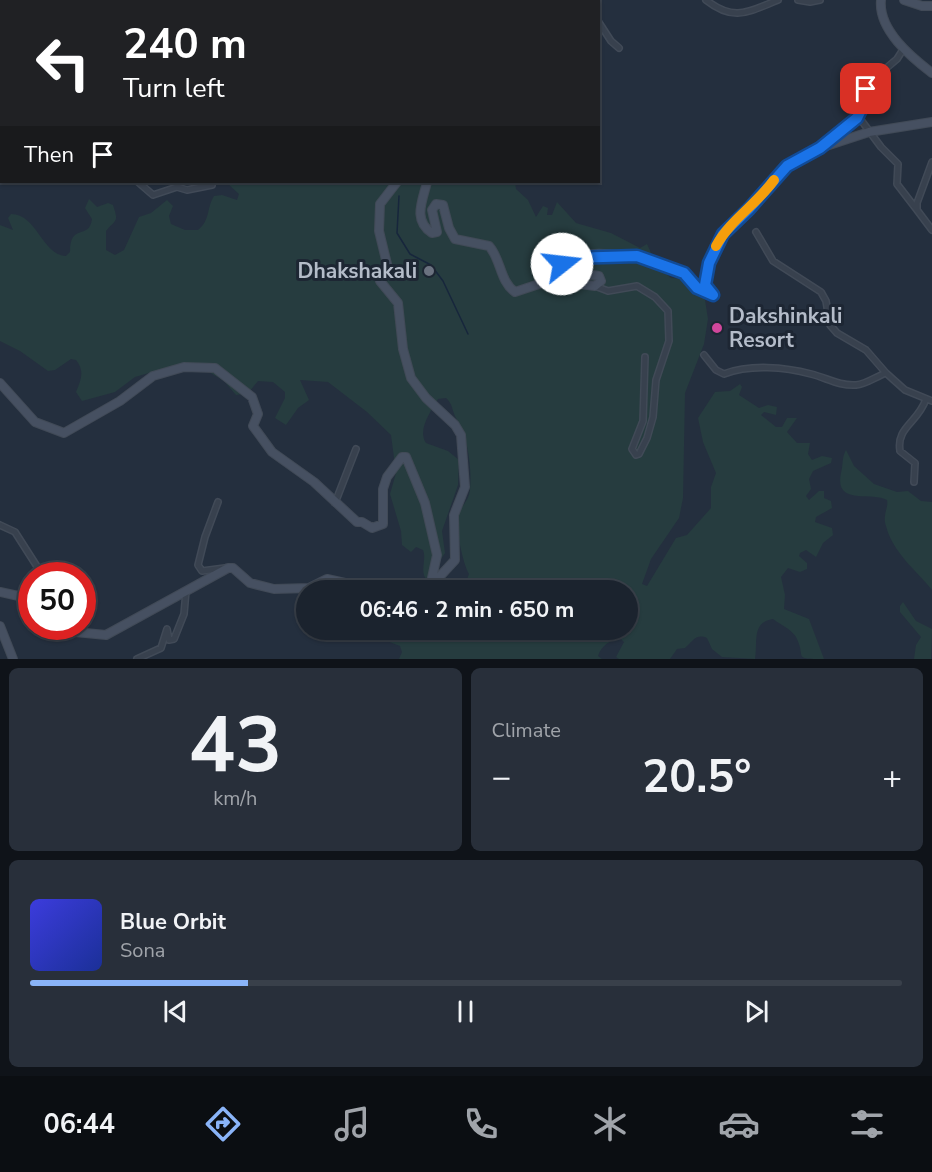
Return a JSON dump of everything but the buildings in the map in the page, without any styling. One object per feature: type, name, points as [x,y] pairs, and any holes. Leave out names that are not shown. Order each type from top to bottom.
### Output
[{"type":"main road","points":[[881,0],[887,27],[904,48],[932,73]]},
{"type":"main road","points":[[904,0],[912,4],[932,6]]},
{"type":"main road","points":[[427,183],[420,211],[425,228],[432,233],[437,232],[432,210],[436,204],[443,205],[449,228],[455,238],[489,246],[513,291],[519,292],[551,280],[595,286],[601,281],[600,277],[567,268],[562,264],[563,260],[606,255],[637,256],[684,273],[697,288],[713,295],[705,285],[709,263],[723,234],[787,166],[820,148],[869,132],[932,122]]},
{"type":"main road","points":[[396,183],[381,204],[379,231],[387,264],[380,280],[398,303],[403,350],[411,378],[426,398],[456,425],[463,449],[465,487],[454,521],[455,557],[451,566],[436,580]]},
{"type":"main road","points":[[0,383],[35,422],[64,433],[120,401],[153,376],[184,367],[215,368],[252,397],[258,414],[253,426],[272,452],[314,482],[357,522],[372,528],[383,524],[383,489],[387,477],[402,457],[406,457],[425,503],[437,555],[431,580]]},
{"type":"main road","points":[[96,634],[106,635],[228,568],[233,568],[250,582],[274,588],[296,588]]},
{"type":"main road","points":[[0,592],[18,596]]},
{"type":"main road","points":[[0,626],[13,659]]},
{"type":"street","points":[[706,0],[716,9],[734,14],[752,11],[778,0]]},
{"type":"street","points":[[798,0],[810,2],[820,0]]},
{"type":"street","points":[[600,24],[611,41],[619,48]]},
{"type":"street","points":[[820,148],[857,118],[862,111],[870,82],[897,59],[904,48]]},
{"type":"street","points":[[857,118],[898,164],[897,184],[932,230]]},
{"type":"street","points":[[917,210],[917,203],[932,162]]},
{"type":"street","points":[[139,183],[153,195],[177,187],[187,190],[212,185]]},
{"type":"street","points":[[756,232],[773,261],[821,292],[826,301],[830,325],[837,333],[866,350],[905,390],[929,400],[919,417],[906,427],[900,439],[900,451],[915,463],[914,482]]},
{"type":"street","points":[[595,286],[608,291],[638,286],[655,297],[668,311],[669,341],[656,380],[653,417],[647,438],[639,454],[636,455],[632,449],[643,421],[645,357]]},
{"type":"street","points":[[704,355],[716,370],[724,374],[736,369],[778,368],[810,373],[843,385],[857,385],[886,373]]},
{"type":"street","points":[[335,503],[357,449]]},
{"type":"street","points":[[218,502],[205,537],[198,565],[202,571],[228,568]]},
{"type":"street","points":[[0,525],[15,532],[34,562]]},
{"type":"street","points":[[137,659],[161,648],[167,630],[169,640],[174,639],[184,614],[186,591]]},
{"type":"green space","points":[[224,183],[515,183],[516,189],[528,200],[536,217],[543,206],[548,208],[547,215],[552,215],[557,202],[576,223],[611,233],[640,248],[647,244],[657,266],[671,278],[684,279],[705,300],[708,319],[704,344],[685,393],[683,498],[679,518],[651,559],[642,584],[647,586],[676,538],[687,535],[711,508],[711,487],[716,473],[703,442],[698,418],[715,392],[730,391],[740,384],[742,387],[739,395],[759,408],[768,405],[777,407],[776,415],[764,412],[761,415],[776,427],[782,427],[787,418],[797,418],[787,432],[797,443],[810,443],[808,454],[812,460],[822,456],[832,458],[831,463],[813,471],[809,479],[811,489],[806,496],[809,500],[819,491],[824,491],[824,498],[831,501],[832,508],[816,517],[815,522],[832,528],[833,535],[823,543],[816,557],[806,550],[800,553],[799,556],[807,563],[807,569],[800,572],[788,568],[781,577],[785,595],[784,609],[809,619],[824,659],[804,658],[794,634],[773,619],[761,624],[758,629],[755,659],[722,657],[712,649],[707,638],[700,637],[694,639],[685,648],[677,649],[670,659],[619,659],[616,657],[624,642],[622,640],[638,640],[638,580],[467,580],[469,574],[461,552],[458,517],[469,493],[470,462],[464,434],[446,398],[438,399],[426,421],[423,432],[426,443],[448,451],[459,460],[458,485],[442,531],[445,553],[427,580],[424,573],[423,550],[416,547],[411,552],[402,545],[401,531],[390,494],[396,473],[391,435],[367,412],[328,382],[300,380],[309,400],[298,408],[286,425],[275,418],[285,398],[285,392],[273,382],[258,381],[248,393],[236,395],[224,381],[199,366],[176,365],[135,377],[115,392],[82,401],[76,392],[81,380],[81,372],[76,360],[71,359],[55,370],[48,371],[20,351],[0,341],[0,225],[13,230],[8,218],[11,214],[27,220],[51,249],[66,256],[70,252],[73,237],[90,226],[92,219],[85,208],[89,199],[97,207],[108,203],[113,205],[116,218],[106,231],[106,250],[115,255],[124,250],[139,217],[151,213],[167,200],[173,206],[169,216],[171,224],[185,230],[198,230],[207,218],[214,196],[222,195],[237,200],[239,194]]},
{"type":"green space","points":[[846,450],[854,466],[874,484],[897,492],[908,491],[921,501],[932,502],[932,590],[899,553],[889,536],[885,522],[887,500],[855,496],[843,490],[840,483]]},
{"type":"green space","points":[[903,602],[916,621],[932,629],[931,659],[914,659],[916,645],[921,637],[900,612]]},
{"type":"green space","points":[[384,640],[614,640],[599,652],[598,656],[602,659],[399,659],[402,652],[400,646]]},
{"type":"waterway","points":[[399,196],[397,233],[410,254],[431,265],[443,281],[468,334]]},
{"type":"slow traffic","points":[[716,246],[730,226],[767,191],[774,180]]},
{"type":"place","name":"Dhakshakali","points":[[429,271]]},
{"type":"place","name":"Dakshinkali Resort","points":[[717,328]]},
{"type":"route","points":[[562,264],[562,261],[569,258],[637,256],[684,273],[697,288],[713,295],[705,285],[709,263],[723,234],[767,191],[777,174],[797,159],[820,148],[857,118],[862,111],[866,89]]}]
